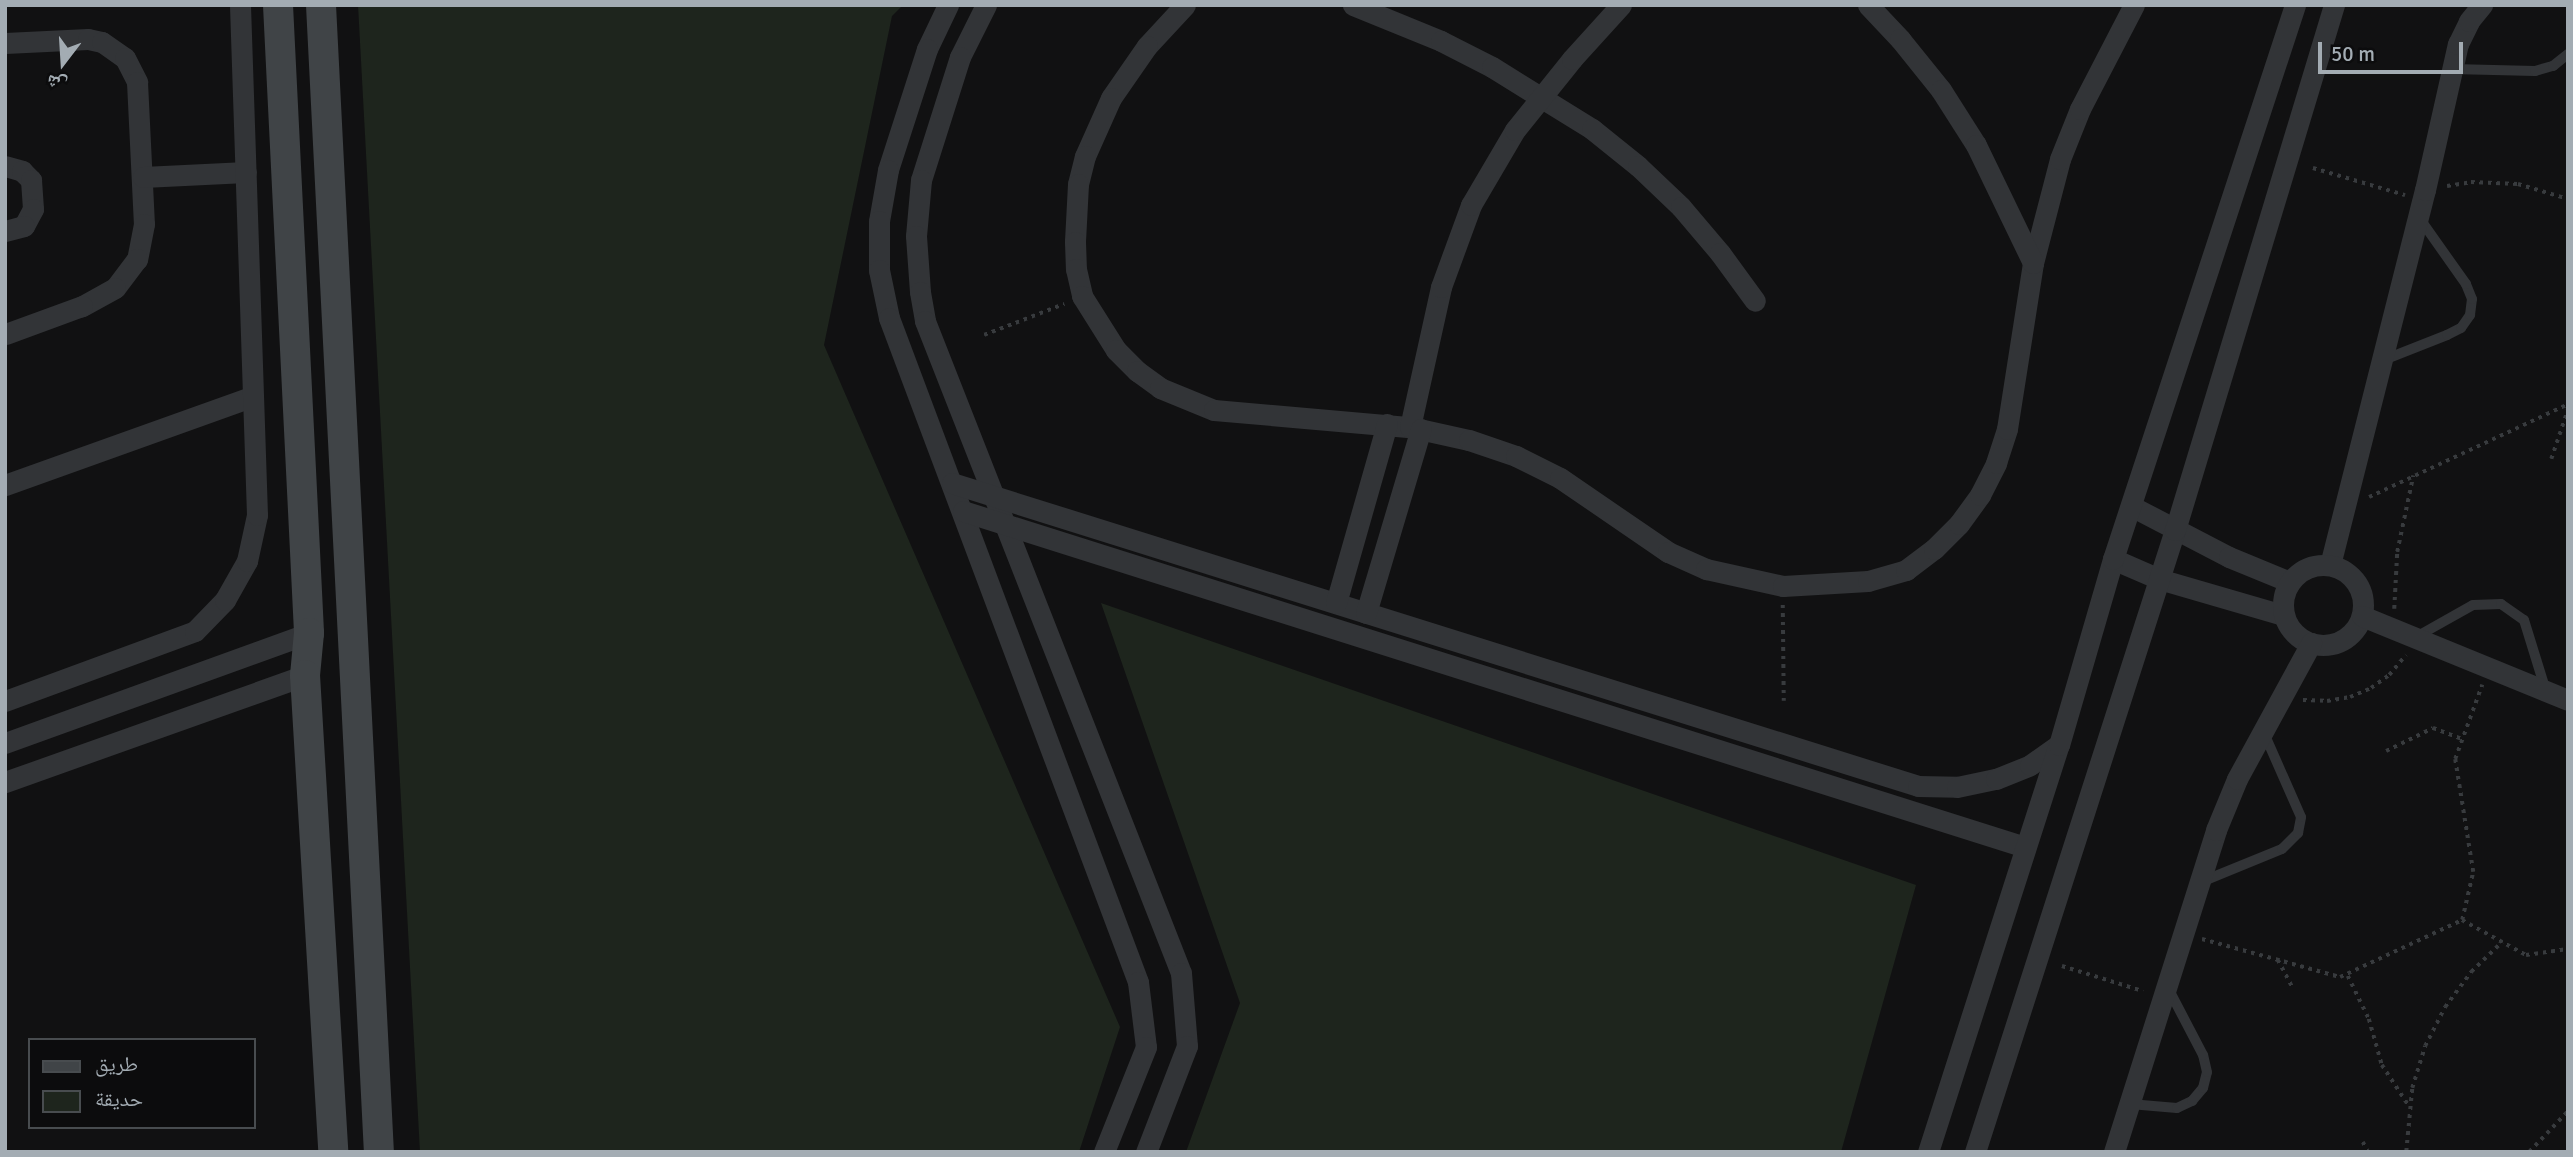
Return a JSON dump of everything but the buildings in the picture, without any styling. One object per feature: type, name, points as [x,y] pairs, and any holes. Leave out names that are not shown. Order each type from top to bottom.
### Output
[{"type":"street","points":[[5,701],[195,631],[225,600],[247,561],[257,515],[240,5]]},
{"type":"street","points":[[278,5],[309,633],[305,675],[333,1152]]},
{"type":"street","points":[[321,5],[379,1152]]},
{"type":"street","points":[[948,5],[927,49],[887,170],[882,195],[879,270],[889,318],[1138,982],[1146,1047],[1104,1152]]},
{"type":"street","points":[[986,5],[972,29],[950,86],[921,180],[916,236],[925,321],[1181,973],[1187,1046],[1146,1152]]},
{"type":"street","points":[[1185,5],[1153,38],[1128,71],[1096,126],[1085,156],[1074,213],[1076,269],[1082,296],[1116,350],[1160,388],[1186,401],[1242,415],[1387,424],[1469,440],[1538,467],[1602,505],[1633,531],[1693,563],[1746,580],[1783,586],[1827,586],[1868,581],[1906,570],[1934,549],[1959,524],[1980,495],[1996,463],[2007,429],[2033,263],[2060,159],[2080,109],[2134,5]]},
{"type":"street","points":[[1353,5],[1441,41],[1542,96],[1592,129],[1647,174],[1713,244],[1755,301]]},
{"type":"street","points":[[1366,613],[1415,428],[1441,287],[1454,246],[1492,167],[1542,96],[1621,5]]},
{"type":"street","points":[[1868,5],[1900,39],[1962,123],[2006,202],[2033,263]]},
{"type":"street","points":[[1928,1152],[2059,745],[2113,559],[2295,5]]},
{"type":"street","points":[[1976,1152],[2175,530],[2334,5]]},
{"type":"street","points":[[2330,565],[2458,44],[2482,5]]},
{"type":"street","points":[[5,43],[88,39],[102,42],[125,58],[137,82],[143,177],[142,242],[127,275],[100,298],[6,334]]},
{"type":"street","points":[[5,166],[22,171],[31,180],[33,209],[24,226],[5,231]]},
{"type":"street","points":[[143,177],[246,172]]},
{"type":"street","points":[[5,485],[253,396]]},
{"type":"street","points":[[1336,603],[1387,424]]},
{"type":"street","points":[[952,483],[1918,786],[1957,787],[1996,779],[2029,765],[2059,745]]},
{"type":"street","points":[[2131,506],[2175,530],[2290,582]]},
{"type":"street","points":[[963,511],[2025,847]]},
{"type":"street","points":[[2113,559],[2159,579],[2283,615]]},
{"type":"street","points":[[2330,565],[2350,576],[2357,584],[2361,594],[2362,616],[2353,632],[2338,642],[2311,643],[2293,633],[2283,615],[2284,592],[2290,582],[2308,568],[2330,565]]},
{"type":"street","points":[[2362,616],[2568,700]]},
{"type":"street","points":[[5,743],[351,620]]},
{"type":"street","points":[[2114,1152],[2199,883],[2237,779],[2311,643]]},
{"type":"street","points":[[5,782],[305,675]]},
{"type":"lane","points":[[2452,69],[2535,71],[2553,66],[2568,54]]},
{"type":"lane","points":[[2381,361],[2461,328],[2470,315],[2472,299],[2466,284],[2421,202]]},
{"type":"lane","points":[[2415,638],[2473,605],[2501,604],[2524,620],[2546,691]]},
{"type":"lane","points":[[2199,883],[2282,849],[2298,833],[2301,817],[2263,730]]},
{"type":"lane","points":[[2130,1104],[2176,1108],[2192,1101],[2203,1088],[2207,1072],[2203,1055],[2165,991]]},
{"type":"path","points":[[2313,167],[2421,202],[2471,182],[2518,184],[2568,199]]},
{"type":"path","points":[[984,335],[1082,296]]},
{"type":"path","points":[[2345,508],[2568,404]]},
{"type":"path","points":[[2551,458],[2568,409]]},
{"type":"path","points":[[2394,629],[2397,552],[2413,476]]},
{"type":"path","points":[[1783,586],[1783,701]]},
{"type":"path","points":[[2282,695],[2327,701],[2350,697],[2371,688],[2389,675],[2415,638]]},
{"type":"path","points":[[2462,919],[2473,873],[2455,768],[2461,739],[2489,668]]},
{"type":"path","points":[[2386,751],[2434,728],[2461,739]]},
{"type":"path","points":[[2462,919],[2526,955],[2568,949]]},
{"type":"path","points":[[2183,933],[2336,977],[2348,975],[2462,919]]},
{"type":"path","points":[[2406,1152],[2409,1106],[2426,1046],[2445,1007],[2471,972],[2502,942]]},
{"type":"path","points":[[2278,960],[2292,986]]},
{"type":"path","points":[[2062,965],[2165,991]]},
{"type":"path","points":[[2348,975],[2369,1018],[2382,1065],[2409,1106]]},
{"type":"path","points":[[2529,1152],[2568,1111]]},
{"type":"path","points":[[2363,1142],[2368,1152]]},
{"type":"green space","points":[[358,5],[903,5],[892,16],[824,345],[1120,1027],[1079,1152],[420,1152]]},
{"type":"green space","points":[[1101,603],[1916,885],[1841,1152],[1186,1152],[1240,1003]]}]
